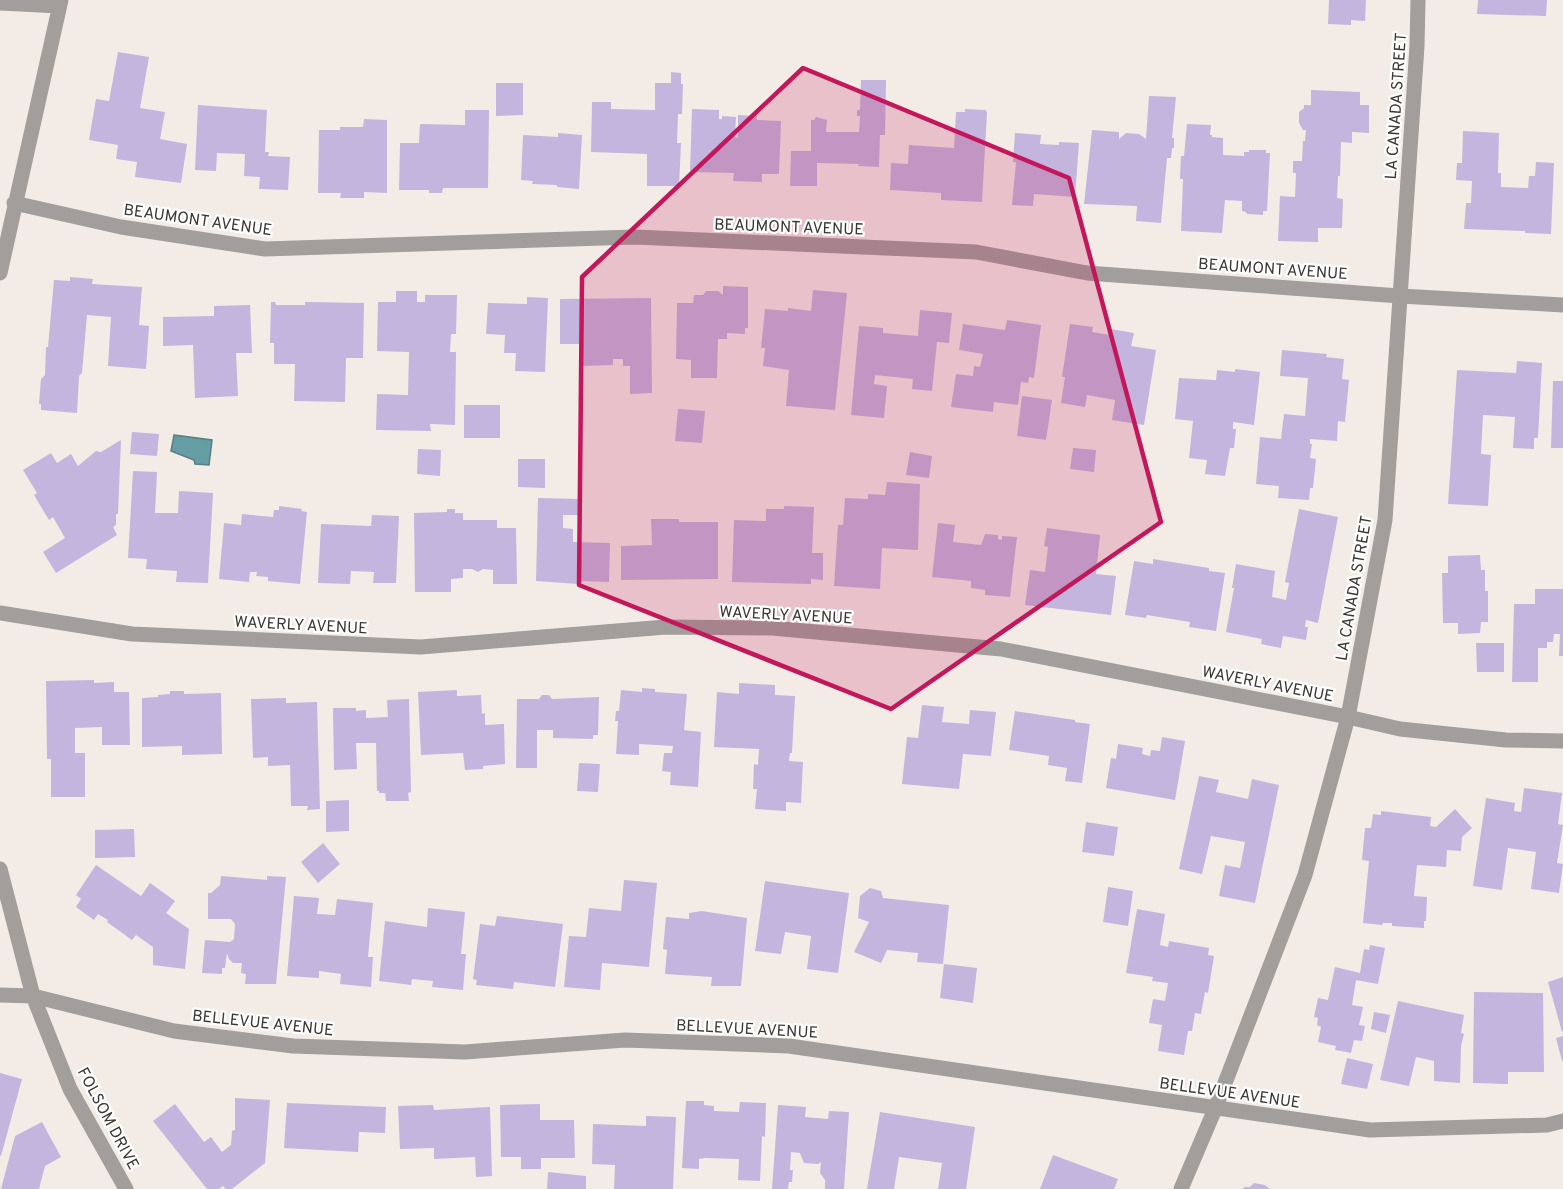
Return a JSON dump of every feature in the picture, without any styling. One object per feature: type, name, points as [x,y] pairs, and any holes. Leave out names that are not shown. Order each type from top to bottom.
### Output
[{"type":"street","name":"LA CANADA STREET","points":[[1181,1189],[1215,1109],[1305,875],[1348,717],[1385,520],[1417,46],[1418,0]]},
{"type":"street","points":[[0,3],[60,3],[0,273]]},
{"type":"street","name":"BEAUMONT AVENUE","points":[[14,203],[121,227],[265,249],[623,237],[658,238],[976,252],[1087,273],[1400,296],[1563,305]]},
{"type":"street","name":"WAVERLY AVENUE","points":[[0,613],[132,634],[421,647],[666,627],[772,628],[1001,649],[1400,729],[1506,740],[1563,741]]},
{"type":"street","name":"FOLSOM DRIVE","points":[[0,869],[33,996],[70,1089],[126,1189]]},
{"type":"street","name":"BELLEVUE AVENUE","points":[[0,995],[33,996],[174,1031],[293,1046],[465,1052],[624,1040],[789,1046],[1370,1130],[1547,1125],[1563,1121]]},
{"type":"highlighted area","points":[[803,68],[1069,178],[1161,522],[891,709],[579,585],[582,277]]},
{"type":"water","points":[[174,435],[212,440],[209,465],[195,464],[194,460],[171,451]]},
{"type":"building","points":[[1329,0],[1366,0],[1365,21],[1351,20],[1351,25],[1328,24]]},
{"type":"building","points":[[1478,0],[1547,0],[1546,16],[1477,14]]},
{"type":"building","points":[[118,52],[149,57],[140,108],[165,112],[160,139],[187,144],[181,183],[135,177],[137,162],[116,159],[118,145],[89,140],[96,99],[109,101]]},
{"type":"building","points":[[671,72],[681,73],[681,84],[683,84],[682,114],[678,114],[677,143],[681,143],[679,186],[647,186],[647,154],[591,152],[592,102],[611,102],[611,109],[655,110],[655,83],[671,83]]},
{"type":"building","points":[[861,80],[886,80],[885,135],[880,135],[879,167],[817,163],[817,186],[790,186],[791,151],[811,151],[811,120],[816,117],[827,120],[826,132],[859,132],[860,116],[857,116],[857,110],[860,110]]},
{"type":"building","points":[[496,83],[523,83],[523,115],[496,116]]},
{"type":"building","points":[[1311,90],[1360,92],[1360,105],[1369,105],[1369,133],[1352,132],[1352,143],[1341,142],[1337,198],[1343,199],[1342,228],[1318,228],[1318,242],[1278,241],[1280,196],[1295,197],[1296,173],[1293,173],[1293,161],[1302,161],[1306,130],[1303,130],[1299,123],[1299,112],[1304,105],[1311,105]]},
{"type":"building","points":[[1149,96],[1176,97],[1172,138],[1174,138],[1174,148],[1172,148],[1171,158],[1167,158],[1161,223],[1136,221],[1137,206],[1084,204],[1092,130],[1119,132],[1119,139],[1126,133],[1139,134],[1146,139]]},
{"type":"building","points":[[198,105],[267,110],[265,152],[269,152],[268,156],[290,157],[288,190],[259,189],[260,177],[244,176],[245,154],[217,153],[216,171],[195,170]]},
{"type":"building","points":[[692,109],[719,110],[719,119],[722,119],[722,116],[736,117],[735,137],[738,138],[738,115],[757,116],[757,120],[781,121],[779,174],[762,174],[762,182],[733,181],[734,173],[690,172]]},
{"type":"building","points":[[965,109],[986,110],[987,113],[982,202],[941,200],[941,193],[890,190],[891,163],[908,164],[909,145],[954,148],[956,112],[965,112]]},
{"type":"building","points":[[465,110],[489,110],[488,188],[443,188],[442,193],[429,193],[429,190],[399,190],[400,143],[419,143],[420,124],[465,125]]},
{"type":"building","points":[[364,119],[387,120],[387,193],[364,192],[364,198],[340,198],[341,193],[318,193],[319,130],[363,127]]},
{"type":"building","points":[[1187,124],[1211,125],[1210,135],[1223,138],[1223,155],[1244,156],[1244,152],[1249,152],[1249,150],[1266,150],[1266,153],[1270,153],[1267,211],[1263,211],[1263,215],[1247,214],[1242,211],[1242,201],[1225,200],[1222,233],[1181,231],[1183,179],[1180,179],[1181,156],[1184,156]]},
{"type":"building","points":[[1463,131],[1499,133],[1498,173],[1501,173],[1501,187],[1528,188],[1529,176],[1535,176],[1536,162],[1554,163],[1551,234],[1464,229],[1466,203],[1471,203],[1472,181],[1456,180],[1457,163],[1462,163]]},
{"type":"building","points":[[558,133],[582,135],[579,189],[532,184],[533,181],[521,180],[523,135],[558,137]]},
{"type":"building","points":[[1015,133],[1041,135],[1040,144],[1079,143],[1075,197],[1034,194],[1033,206],[1012,205],[1016,162],[1013,162]]},
{"type":"building","points":[[70,277],[93,279],[92,284],[142,287],[139,325],[149,326],[146,369],[108,366],[111,317],[87,315],[77,413],[41,410],[41,404],[39,404],[41,379],[45,375],[54,280],[70,281]]},
{"type":"building","points":[[723,286],[748,287],[748,328],[745,328],[745,334],[727,333],[727,339],[718,339],[717,378],[691,378],[691,360],[676,359],[677,303],[693,303],[694,295],[703,295],[706,291],[718,291],[723,295]]},
{"type":"building","points":[[813,290],[847,293],[835,410],[786,406],[789,370],[763,366],[765,348],[761,348],[765,309],[788,311],[788,308],[811,311]]},
{"type":"building","points":[[396,291],[417,291],[417,302],[425,302],[425,295],[457,295],[456,334],[451,334],[450,352],[456,352],[455,425],[430,424],[431,431],[376,430],[377,394],[408,395],[409,352],[377,351],[378,302],[396,302]]},
{"type":"building","points":[[527,297],[548,298],[545,372],[515,371],[516,353],[504,353],[505,335],[486,334],[488,303],[527,304]]},
{"type":"building","points":[[651,298],[652,393],[630,394],[630,366],[623,366],[623,359],[613,359],[613,365],[582,366],[582,344],[560,344],[560,299]]},
{"type":"building","points":[[271,302],[275,302],[276,305],[305,305],[305,302],[364,303],[363,358],[346,358],[345,402],[294,401],[295,364],[274,364],[274,343],[270,343]]},
{"type":"building","points":[[250,305],[252,353],[236,353],[238,396],[195,398],[193,345],[163,346],[163,317],[214,316],[214,306]]},
{"type":"building","points":[[920,310],[952,313],[949,343],[937,342],[932,391],[912,389],[913,379],[875,375],[874,384],[887,386],[884,418],[851,415],[859,326],[883,328],[883,333],[918,336]]},
{"type":"building","points":[[1007,320],[1041,325],[1034,378],[1029,377],[1028,383],[1021,382],[1018,405],[994,402],[993,412],[951,407],[956,374],[973,376],[974,366],[980,367],[983,354],[959,350],[963,324],[1005,330]]},
{"type":"building","points":[[1070,324],[1093,327],[1092,332],[1110,335],[1111,329],[1134,333],[1131,346],[1156,350],[1144,425],[1112,420],[1115,400],[1087,395],[1085,407],[1061,403],[1065,377],[1062,377]]},
{"type":"building","points":[[1282,350],[1327,354],[1326,357],[1344,359],[1342,379],[1349,380],[1345,422],[1338,421],[1337,441],[1310,439],[1310,444],[1312,444],[1310,458],[1316,459],[1313,488],[1310,488],[1309,500],[1278,498],[1279,486],[1256,484],[1260,437],[1281,439],[1284,414],[1305,416],[1308,378],[1280,376]]},
{"type":"building","points":[[1517,361],[1542,363],[1538,438],[1534,438],[1534,449],[1513,448],[1515,417],[1483,415],[1481,454],[1491,455],[1488,506],[1448,504],[1457,370],[1516,373]]},
{"type":"building","points":[[1235,369],[1260,372],[1254,425],[1233,422],[1233,429],[1236,429],[1234,448],[1230,448],[1225,476],[1205,474],[1207,460],[1189,458],[1193,421],[1175,419],[1179,378],[1216,380],[1217,370],[1235,372]]},
{"type":"building","points":[[1553,381],[1563,381],[1563,448],[1551,448]]},
{"type":"building","points":[[1022,396],[1052,400],[1046,440],[1017,436]]},
{"type":"building","points":[[464,405],[500,405],[500,438],[464,438]]},
{"type":"building","points":[[678,409],[705,411],[702,443],[675,441]]},
{"type":"building","points":[[132,432],[159,434],[157,456],[130,454]]},
{"type":"building","points":[[121,440],[118,514],[116,514],[116,525],[113,527],[117,535],[56,573],[43,552],[65,538],[53,517],[49,520],[34,495],[37,493],[23,470],[51,453],[57,463],[71,454],[78,466],[96,451],[101,452]]},
{"type":"building","points":[[1073,448],[1096,450],[1094,472],[1070,469]]},
{"type":"building","points":[[418,449],[441,450],[440,476],[417,474]]},
{"type":"building","points":[[910,452],[932,456],[929,478],[906,475]]},
{"type":"building","points":[[518,459],[545,459],[545,488],[518,487]]},
{"type":"building","points":[[133,471],[157,472],[155,513],[178,513],[179,491],[213,493],[208,583],[176,582],[177,571],[146,569],[147,559],[128,558]]},
{"type":"building","points":[[887,482],[920,484],[918,550],[882,548],[880,589],[834,586],[838,525],[843,525],[845,498],[868,499],[868,494],[885,495]]},
{"type":"building","points":[[538,498],[581,499],[581,515],[563,515],[563,528],[573,529],[573,542],[610,543],[609,582],[580,581],[578,584],[536,581]]},
{"type":"building","points":[[279,506],[302,509],[301,511],[307,512],[300,584],[268,581],[268,577],[256,576],[257,572],[250,572],[249,582],[219,579],[224,523],[241,525],[242,514],[273,517],[274,510],[279,510]]},
{"type":"building","points":[[784,506],[814,507],[812,553],[823,553],[823,580],[811,579],[811,584],[732,582],[734,520],[766,521],[766,509],[784,509]]},
{"type":"building","points":[[447,509],[455,509],[455,513],[463,513],[463,520],[497,520],[497,528],[516,528],[517,584],[493,584],[493,570],[483,569],[478,572],[463,569],[463,578],[451,579],[451,592],[415,592],[414,513],[447,512]]},
{"type":"building","points":[[1299,509],[1338,517],[1318,623],[1306,620],[1305,627],[1308,627],[1306,640],[1283,636],[1281,648],[1261,644],[1262,639],[1226,632],[1236,564],[1275,571],[1272,597],[1286,600],[1289,583],[1285,582]]},
{"type":"building","points":[[372,515],[399,516],[396,583],[373,583],[374,572],[351,571],[350,584],[318,583],[321,524],[371,526]]},
{"type":"building","points":[[651,519],[718,522],[718,579],[621,580],[621,546],[652,545]]},
{"type":"building","points":[[938,523],[955,525],[953,542],[981,545],[985,534],[998,535],[998,539],[1002,540],[1002,536],[1017,537],[1010,597],[985,595],[985,590],[971,588],[971,581],[932,577]]},
{"type":"building","points":[[1047,528],[1100,535],[1096,574],[1116,576],[1111,615],[1025,605],[1030,570],[1045,572],[1048,547],[1044,546]]},
{"type":"building","points":[[1480,555],[1481,570],[1485,570],[1485,591],[1488,591],[1488,622],[1481,622],[1480,633],[1458,634],[1458,623],[1443,623],[1442,573],[1448,573],[1448,556]]},
{"type":"building","points":[[1153,559],[1209,568],[1209,571],[1225,573],[1216,631],[1189,627],[1190,622],[1147,615],[1146,618],[1125,615],[1134,561],[1153,564]]},
{"type":"building","points":[[1535,589],[1563,589],[1563,656],[1559,656],[1560,634],[1554,634],[1553,642],[1547,642],[1547,648],[1538,648],[1538,682],[1512,682],[1514,604],[1535,604]]},
{"type":"building","points":[[1476,643],[1504,643],[1504,672],[1477,672]]},
{"type":"building","points":[[94,680],[94,683],[114,682],[114,692],[129,692],[130,745],[102,745],[102,727],[75,728],[75,753],[85,753],[85,797],[51,797],[51,759],[47,759],[46,681]]},
{"type":"building","points":[[739,683],[775,685],[775,695],[795,696],[792,753],[790,753],[789,761],[803,762],[801,803],[786,802],[786,811],[755,809],[757,789],[753,789],[754,764],[758,765],[759,749],[714,747],[717,692],[739,694]]},
{"type":"building","points":[[642,688],[655,689],[655,692],[687,694],[684,730],[701,732],[698,787],[670,785],[671,772],[662,771],[664,753],[672,753],[673,746],[639,744],[639,755],[616,754],[618,721],[615,721],[616,711],[619,711],[621,690],[642,692]]},
{"type":"building","points":[[457,690],[457,696],[481,695],[485,725],[504,724],[505,764],[465,770],[463,753],[421,755],[418,692]]},
{"type":"building","points":[[170,691],[184,691],[184,694],[221,693],[222,754],[182,755],[182,746],[142,747],[142,698],[170,694]]},
{"type":"building","points":[[542,695],[549,695],[552,699],[599,697],[598,735],[593,735],[593,739],[553,738],[553,730],[537,730],[537,768],[516,768],[517,699],[539,699]]},
{"type":"building","points":[[286,698],[286,703],[317,702],[320,809],[307,810],[308,806],[291,806],[290,765],[268,766],[268,757],[253,758],[251,699]]},
{"type":"building","points":[[409,699],[411,792],[408,793],[409,801],[386,801],[385,793],[377,791],[376,743],[356,743],[357,769],[334,770],[333,708],[366,710],[366,718],[388,717],[387,700]]},
{"type":"building","points":[[922,705],[944,707],[942,722],[969,724],[970,710],[996,712],[991,756],[963,754],[959,789],[902,784],[907,737],[918,738]]},
{"type":"building","points":[[1015,711],[1090,724],[1082,783],[1065,781],[1067,768],[1048,765],[1049,756],[1009,750]]},
{"type":"building","points":[[1162,737],[1185,741],[1175,800],[1106,788],[1111,758],[1116,759],[1118,744],[1143,748],[1142,754],[1150,756],[1151,750],[1160,751]]},
{"type":"building","points":[[579,763],[600,764],[598,792],[577,791]]},
{"type":"building","points":[[1199,776],[1219,780],[1216,792],[1248,799],[1252,779],[1279,785],[1255,903],[1219,896],[1225,865],[1240,868],[1245,842],[1211,836],[1202,874],[1179,869]]},
{"type":"building","points":[[1524,788],[1562,793],[1558,824],[1563,825],[1557,863],[1563,864],[1559,893],[1531,889],[1536,852],[1508,848],[1502,890],[1473,886],[1486,798],[1515,803],[1514,811],[1521,812]]},
{"type":"building","points":[[349,800],[349,831],[326,832],[326,801]]},
{"type":"building","points":[[1455,809],[1472,828],[1462,837],[1461,851],[1447,850],[1446,867],[1417,865],[1414,896],[1427,897],[1424,928],[1392,926],[1392,923],[1382,925],[1363,923],[1369,861],[1362,860],[1365,828],[1371,828],[1373,814],[1381,815],[1381,811],[1431,817],[1430,826],[1436,827]]},
{"type":"building","points":[[1086,822],[1118,827],[1114,856],[1082,852]]},
{"type":"building","points":[[134,829],[135,857],[95,858],[95,830]]},
{"type":"building","points":[[323,843],[340,864],[318,883],[301,862]]},
{"type":"building","points":[[96,865],[141,896],[150,883],[175,901],[166,913],[189,929],[185,969],[153,965],[153,947],[136,935],[132,940],[98,914],[94,920],[76,907],[81,899],[76,895]]},
{"type":"building","points":[[221,876],[267,880],[267,876],[286,877],[276,984],[245,984],[246,974],[241,973],[242,963],[233,963],[227,953],[222,974],[202,973],[205,940],[230,942],[234,939],[235,924],[231,919],[208,919],[208,893],[220,885]]},
{"type":"building","points":[[624,880],[657,883],[649,967],[602,963],[600,990],[564,987],[569,936],[586,937],[589,908],[621,911]]},
{"type":"building","points":[[765,881],[849,893],[838,973],[807,969],[811,936],[785,932],[781,954],[755,951]]},
{"type":"building","points":[[1108,887],[1133,891],[1128,926],[1103,922]]},
{"type":"building","points":[[870,888],[881,891],[883,898],[949,905],[943,964],[917,962],[918,953],[887,950],[881,963],[854,952],[869,922],[858,918],[860,896]]},
{"type":"building","points":[[294,896],[319,898],[317,914],[335,915],[337,899],[373,903],[368,957],[373,957],[371,987],[340,984],[341,974],[319,971],[319,978],[287,976]]},
{"type":"building","points":[[428,908],[465,912],[461,954],[466,954],[463,990],[432,987],[433,981],[412,979],[411,985],[379,981],[385,921],[427,927]]},
{"type":"building","points":[[1137,909],[1165,914],[1160,945],[1168,947],[1169,941],[1209,948],[1208,955],[1214,956],[1208,993],[1205,992],[1201,1014],[1195,1013],[1192,1031],[1188,1031],[1184,1055],[1158,1051],[1162,1025],[1149,1023],[1153,999],[1165,1001],[1168,983],[1152,981],[1153,977],[1126,973]]},
{"type":"building","points":[[702,911],[747,918],[741,986],[711,986],[712,977],[665,974],[667,950],[663,949],[666,917],[689,919],[689,913]]},
{"type":"building","points":[[497,916],[563,924],[555,987],[514,982],[513,989],[476,985],[477,980],[473,979],[480,924],[495,926]]},
{"type":"building","points":[[1370,945],[1385,948],[1378,984],[1356,980],[1352,1005],[1363,1007],[1359,1025],[1365,1026],[1362,1041],[1354,1040],[1351,1053],[1335,1050],[1336,1046],[1318,1042],[1321,1027],[1317,1025],[1318,1018],[1314,1017],[1318,998],[1328,1000],[1335,967],[1360,973],[1364,949],[1369,950]]},
{"type":"building","points":[[944,964],[977,968],[973,1003],[940,998]]},
{"type":"building","points":[[1563,977],[1563,1031],[1562,1032],[1548,982]]},
{"type":"building","points":[[1474,992],[1543,993],[1544,1072],[1508,1072],[1508,1084],[1473,1083]]},
{"type":"building","points":[[1398,1001],[1464,1015],[1461,1033],[1464,1034],[1461,1046],[1460,1083],[1434,1081],[1434,1061],[1416,1057],[1409,1086],[1380,1080]]},
{"type":"building","points":[[1374,1012],[1390,1015],[1386,1033],[1371,1029]]},
{"type":"building","points":[[1563,1036],[1563,1061],[1562,1061],[1556,1038]]},
{"type":"building","points":[[1347,1058],[1373,1064],[1367,1089],[1341,1084]]},
{"type":"building","points":[[0,1073],[22,1079],[1,1156],[0,1155]]},
{"type":"building","points":[[235,1098],[270,1100],[265,1163],[232,1189],[226,1189],[223,1186],[219,1189],[207,1189],[153,1121],[175,1104],[204,1142],[211,1137],[222,1152],[231,1145],[232,1131],[235,1130]]},
{"type":"building","points":[[686,1101],[704,1101],[704,1105],[714,1106],[714,1111],[739,1112],[740,1102],[766,1103],[760,1181],[738,1180],[739,1159],[705,1158],[699,1159],[699,1169],[682,1168]]},
{"type":"building","points":[[287,1103],[386,1107],[385,1133],[359,1132],[358,1152],[284,1148]]},
{"type":"building","points":[[540,1104],[540,1120],[574,1120],[575,1158],[541,1158],[541,1169],[521,1169],[521,1157],[501,1157],[500,1105]]},
{"type":"building","points":[[433,1105],[434,1110],[490,1107],[492,1176],[476,1177],[475,1157],[434,1159],[434,1148],[400,1149],[398,1106]]},
{"type":"building","points":[[778,1105],[806,1107],[805,1117],[828,1119],[829,1111],[849,1112],[844,1189],[825,1189],[825,1180],[820,1173],[821,1162],[818,1164],[804,1163],[800,1153],[791,1152],[792,1182],[789,1182],[788,1189],[772,1189]]},
{"type":"building","points":[[880,1112],[975,1127],[966,1189],[938,1189],[942,1163],[899,1157],[894,1189],[867,1189]]},
{"type":"building","points":[[646,1116],[676,1117],[673,1189],[614,1189],[615,1165],[592,1164],[593,1124],[646,1126]]},
{"type":"building","points":[[42,1122],[61,1157],[45,1166],[39,1189],[1,1189],[15,1136]]},
{"type":"building","points":[[1053,1155],[1118,1179],[1114,1189],[1040,1189]]},
{"type":"building","points":[[548,1172],[586,1176],[586,1189],[547,1189]]},
{"type":"building","points":[[1254,1183],[1265,1185],[1270,1189],[1243,1189]]}]
